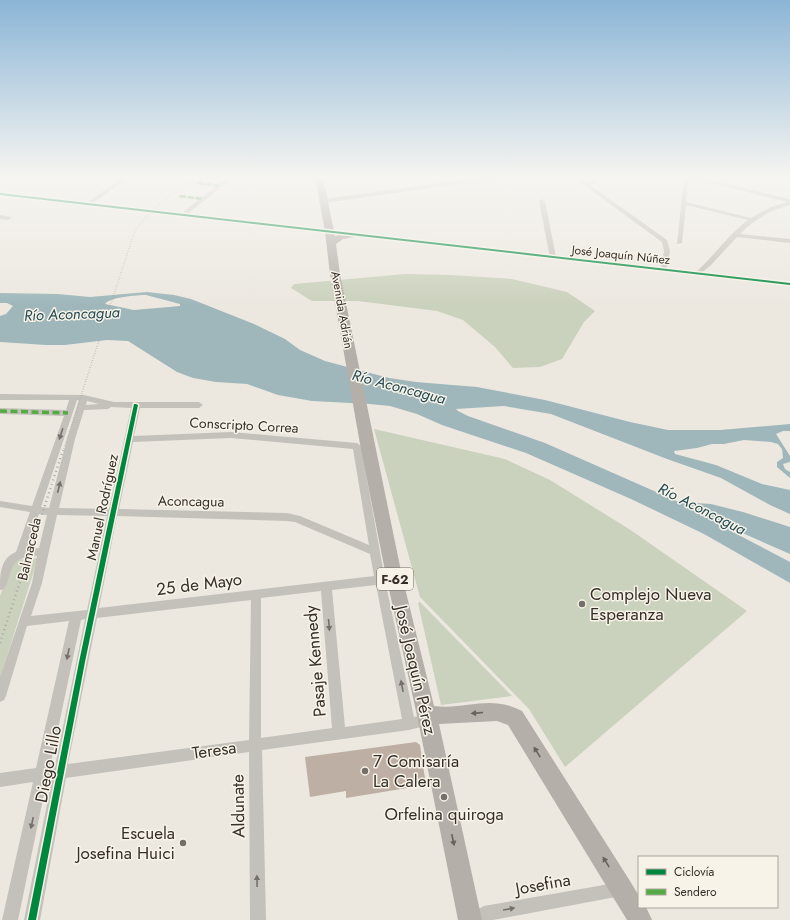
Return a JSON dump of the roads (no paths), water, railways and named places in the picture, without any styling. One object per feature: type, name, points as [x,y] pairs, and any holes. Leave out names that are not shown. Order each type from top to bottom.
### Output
[{"type":"main road","name":"Avenida Adrián","points":[[328,220],[362,445]]},
{"type":"main road","points":[[331,243],[340,237],[351,235]]},
{"type":"main road","name":"José Joaquín Pérez","points":[[362,445],[427,718],[471,920]]},
{"type":"main road","name":"Teresa","points":[[427,718],[500,711],[510,713],[515,718],[622,889]]},
{"type":"main road","points":[[622,889],[640,920]]},
{"type":"street","name":"José Joaquín Núñez","points":[[226,220],[790,284]]},
{"type":"street","points":[[546,220],[553,258]]},
{"type":"street","points":[[636,220],[666,242],[679,243]]},
{"type":"street","points":[[679,243],[682,220]]},
{"type":"street","points":[[697,274],[749,220]]},
{"type":"street","points":[[736,233],[790,237]]},
{"type":"street","points":[[736,233],[790,241]]},
{"type":"street","points":[[664,270],[666,242]]},
{"type":"street","points":[[666,251],[679,243]]},
{"type":"street","points":[[1,398],[84,398],[114,405]]},
{"type":"street","name":"Balmaceda","points":[[0,586],[8,561],[12,557],[21,553],[74,398]]},
{"type":"street","name":"Balmaceda","points":[[0,696],[37,583],[43,552],[71,439],[84,398]]},
{"type":"street","points":[[81,408],[114,405],[199,405]]},
{"type":"street","name":"Manuel Rodríguez","points":[[92,614],[112,513],[136,405]]},
{"type":"street","points":[[0,411],[68,413]]},
{"type":"street","name":"Conscripto Correa","points":[[129,439],[232,435],[362,445]]},
{"type":"street","name":"José Joaquín Pérez","points":[[362,445],[375,552],[380,580],[427,718]]},
{"type":"street","name":"Aconcagua","points":[[0,504],[36,510],[53,511],[287,517],[296,519],[375,552]]},
{"type":"street","points":[[21,553],[43,552]]},
{"type":"street","name":"25 de Mayo","points":[[23,622],[380,580]]},
{"type":"street","name":"Pasaje Kennedy","points":[[326,586],[339,734]]},
{"type":"street","name":"Aldunate","points":[[256,594],[255,744],[258,920]]},
{"type":"street","name":"Diego Lillo","points":[[32,920],[92,614]]},
{"type":"street","name":"Diego Lillo","points":[[10,920],[76,616]]},
{"type":"street","name":"Teresa","points":[[0,780],[255,744],[339,734],[427,718]]},
{"type":"street","name":"Josefina","points":[[471,920],[484,914],[622,889]]},
{"type":"water","name":"Río Aconcagua","points":[[147,292],[174,295],[191,299],[254,324],[285,339],[300,350],[325,361],[389,378],[416,382],[477,387],[545,400],[630,422],[668,430],[720,430],[790,424],[790,431],[783,431],[776,434],[790,456],[790,462],[783,464],[785,469],[790,472],[790,478],[777,467],[777,462],[783,458],[782,449],[778,444],[771,442],[744,440],[674,451],[675,454],[716,465],[762,484],[790,490],[790,514],[770,505],[721,478],[667,459],[551,414],[504,406],[456,409],[468,416],[545,443],[679,502],[711,504],[743,512],[790,527],[790,554],[731,528],[729,530],[790,562],[790,583],[704,534],[631,499],[526,453],[442,425],[417,414],[390,406],[312,401],[278,395],[247,384],[216,382],[193,378],[177,372],[128,341],[107,340],[65,345],[0,342],[0,316],[6,314],[13,306],[7,303],[0,303],[0,293],[58,294],[90,297]],"holes":[[[146,295],[180,304],[180,306],[134,310],[105,304],[118,298]]]},
{"type":"railway","points":[[63,451],[134,233],[144,220]]},
{"type":"railway","points":[[0,643],[63,450]]},
{"type":"place","name":"Complejo Nueva Esperanza","points":[[582,604]]},
{"type":"place","name":"7 Comisaría La Calera","points":[[365,771]]},
{"type":"place","name":"Orfelina quiroga","points":[[444,797]]},
{"type":"place","name":"Escuela Josefina Huici","points":[[183,843]]}]
